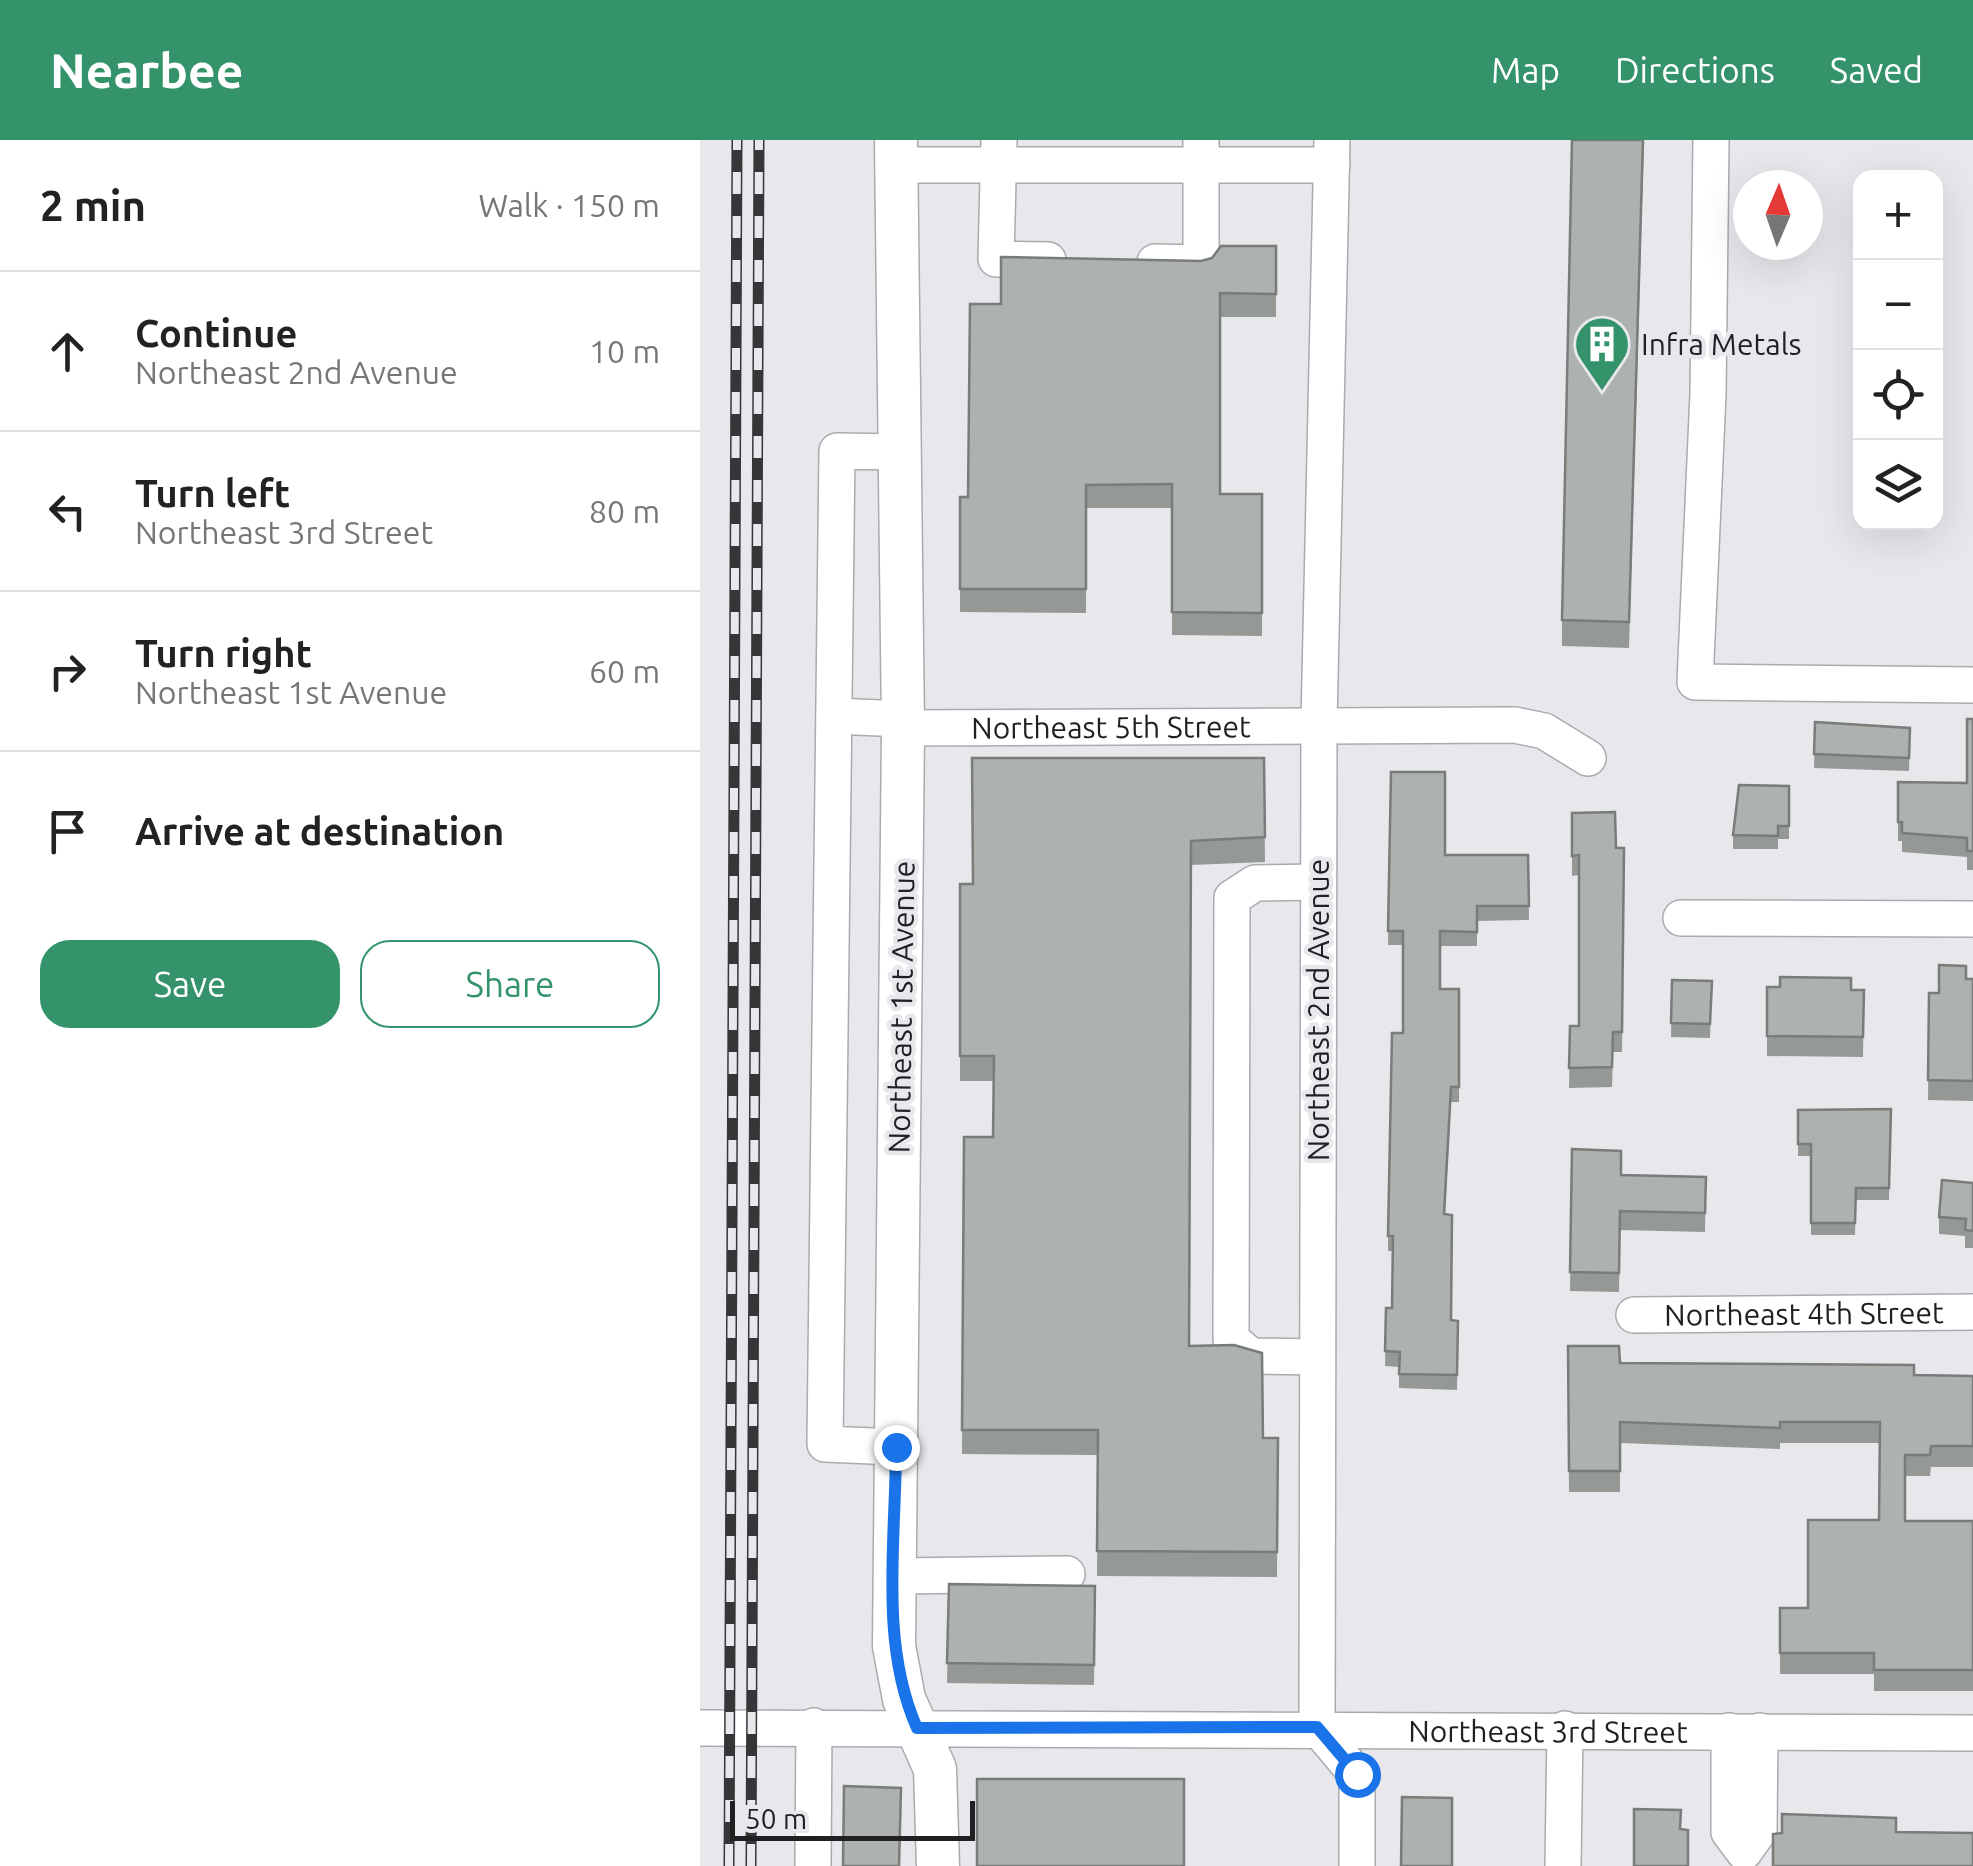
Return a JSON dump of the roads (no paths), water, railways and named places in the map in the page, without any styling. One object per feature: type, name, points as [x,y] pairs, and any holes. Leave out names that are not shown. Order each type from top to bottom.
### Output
[{"type":"main road","name":"Northeast 1st Avenue","points":[[896,152],[903,723],[894,1646],[904,1699],[935,1768],[938,1866]]},
{"type":"street","points":[[1711,140],[1708,394],[1695,682],[1973,685]]},
{"type":"street","points":[[896,152],[1332,153]]},
{"type":"street","name":"Northeast 2nd Avenue","points":[[1317,1727],[1319,723],[1332,153]]},
{"type":"street","points":[[998,154],[996,258],[1089,260]]},
{"type":"street","points":[[1126,262],[1201,263],[1201,154]]},
{"type":"street","points":[[896,1447],[825,1444],[838,451],[900,452]]},
{"type":"street","name":"Northeast 5th Street","points":[[834,716],[903,723],[1515,725],[1544,731],[1588,758]]},
{"type":"street","points":[[1318,882],[1254,883],[1232,898],[1231,1340],[1251,1356],[1318,1357]]},
{"type":"street","points":[[1681,918],[1973,918]]},
{"type":"street","name":"Northeast 4th Street","points":[[1634,1315],[1973,1312]]},
{"type":"street","points":[[895,1576],[1066,1574]]},
{"type":"street","points":[[813,1866],[814,1726]]},
{"type":"street","points":[[1317,1727],[1357,1774],[1357,1866]]},
{"type":"street","name":"Northeast 3rd Street","points":[[700,1728],[1317,1727],[1973,1733]]},
{"type":"street","points":[[1563,1866],[1565,1730]]},
{"type":"street","points":[[1744,1731],[1728,1832],[1744,1859]]},
{"type":"railway","points":[[729,1866],[737,140]]},
{"type":"railway","points":[[751,1866],[759,140]]},
{"type":"place","name":"Infra Metals","points":[[1602,393]]}]
